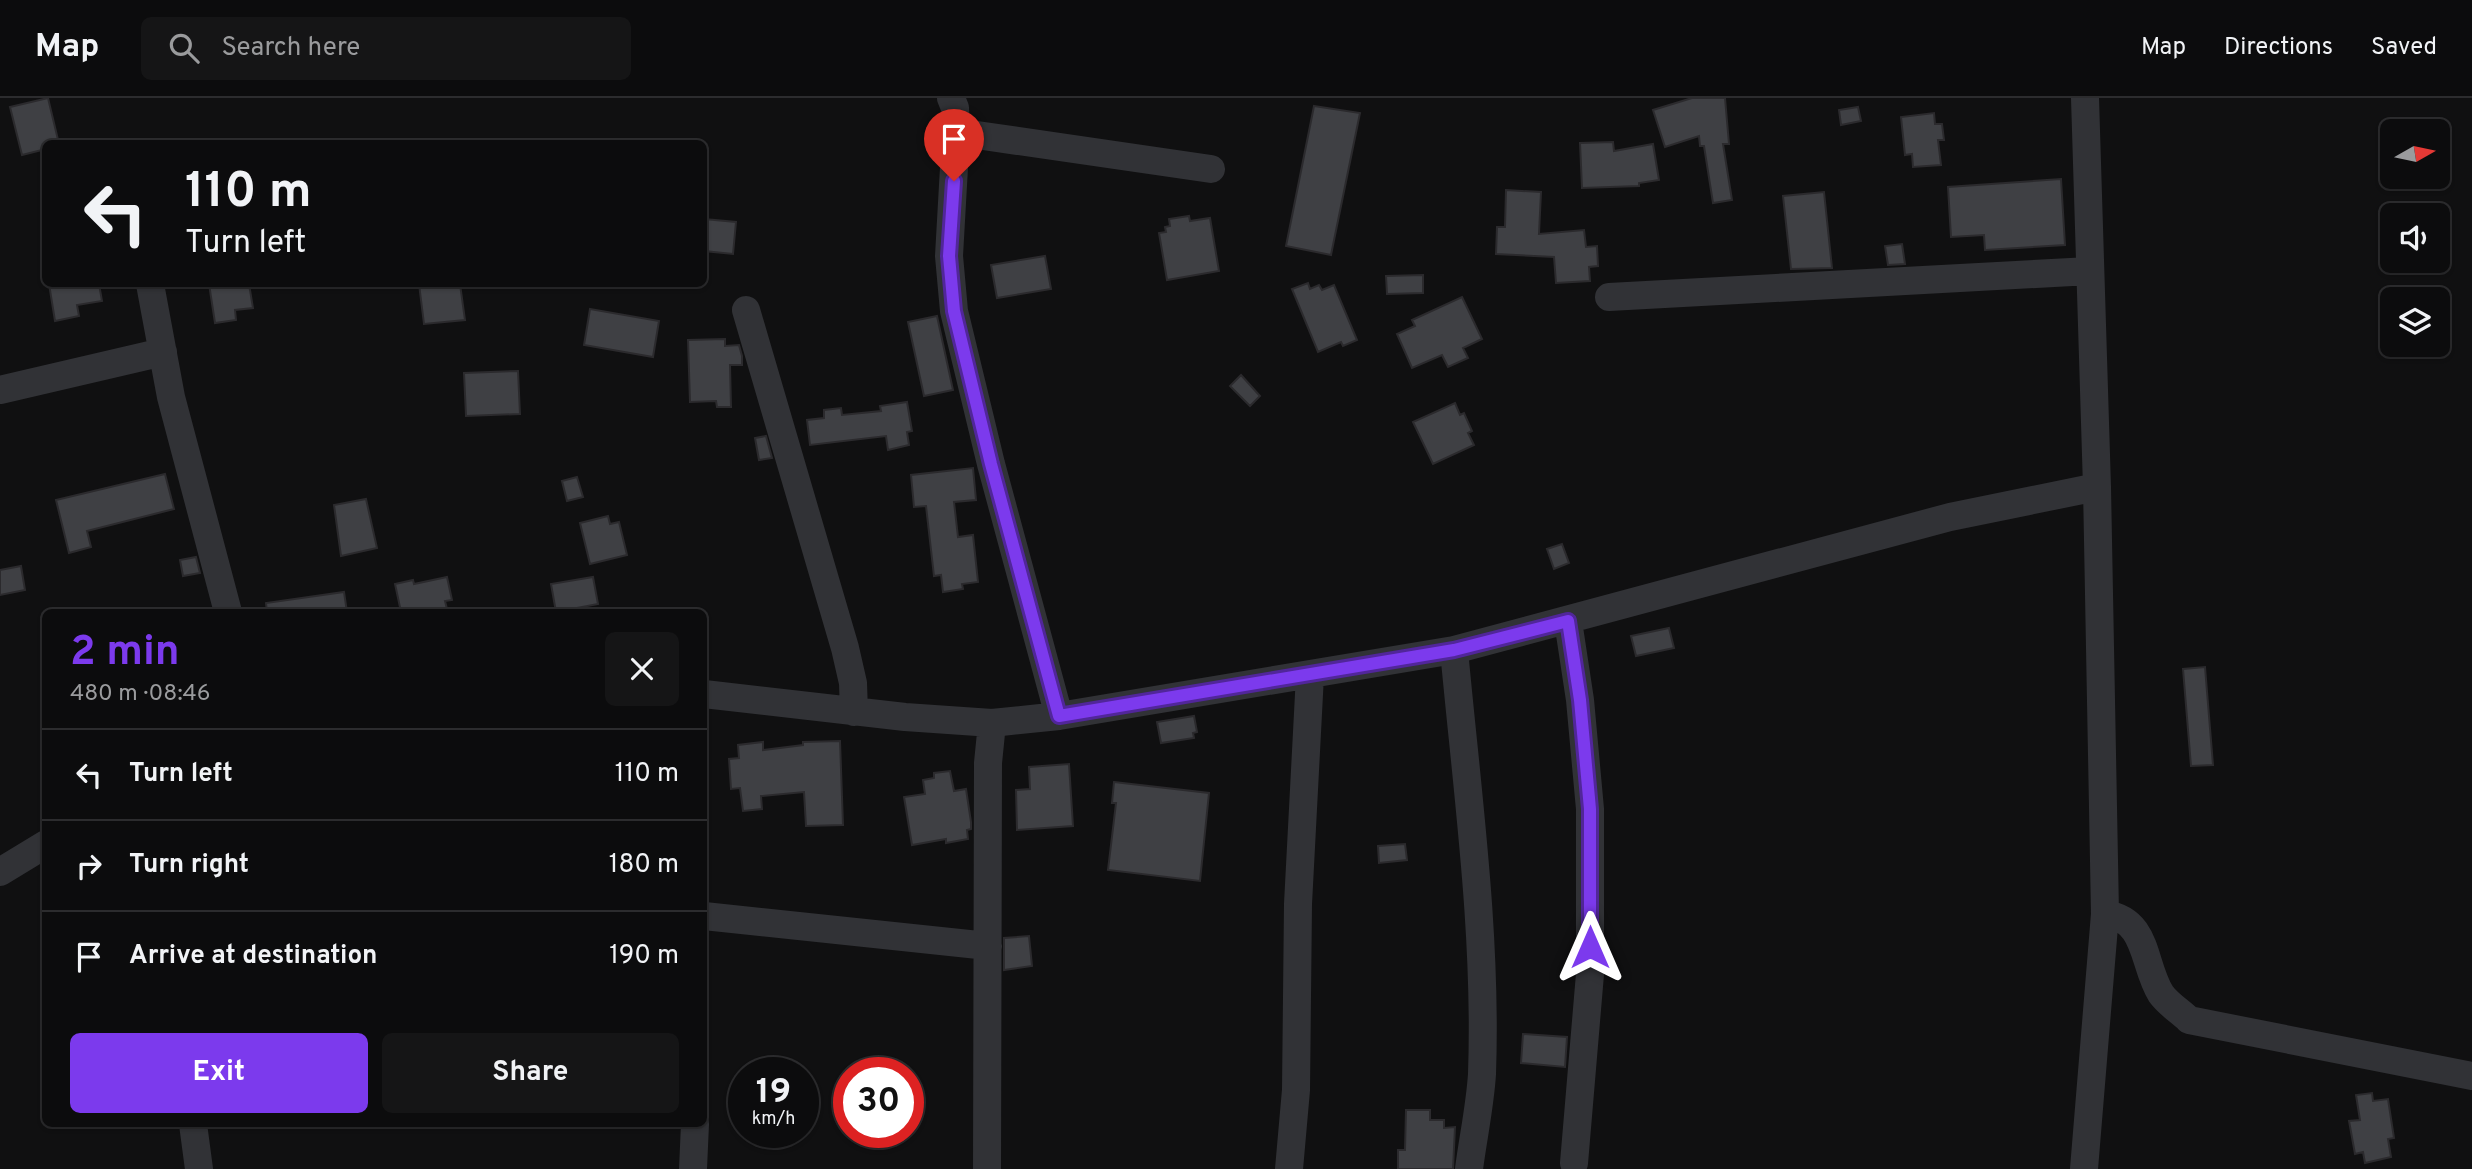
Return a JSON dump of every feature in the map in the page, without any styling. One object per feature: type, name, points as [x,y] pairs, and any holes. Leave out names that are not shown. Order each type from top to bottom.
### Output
[{"type":"street","points":[[951,98],[956,108],[949,256],[954,311],[991,464],[1059,716]]},
{"type":"street","points":[[2084,1169],[2105,914],[2097,487],[2085,98]]},
{"type":"street","points":[[956,132],[1211,169]]},
{"type":"street","points":[[1609,297],[2090,271]]},
{"type":"street","points":[[151,287],[172,397],[227,609]]},
{"type":"street","points":[[746,310],[845,648],[853,683],[854,712]]},
{"type":"street","points":[[0,390],[163,352]]},
{"type":"street","points":[[707,694],[854,712],[992,723],[1059,716],[1454,650],[1950,517],[2097,487]]},
{"type":"street","points":[[1568,621],[1580,700],[1590,809],[1590,974],[1574,1163]]},
{"type":"street","points":[[1454,650],[1478,906],[1482,1027],[1482,1077],[1469,1169]]},
{"type":"street","points":[[1289,1169],[1296,1090],[1297,904],[1310,675]]},
{"type":"street","points":[[987,1169],[988,763],[992,723]]},
{"type":"street","points":[[0,872],[42,846]]},
{"type":"street","points":[[2105,914],[2120,916],[2135,928],[2162,995],[2189,1020],[2472,1076]]},
{"type":"street","points":[[707,916],[988,946]]},
{"type":"street","points":[[193,1127],[200,1169]]},
{"type":"street","points":[[693,1169],[695,1127]]},
{"type":"building","points":[[48,98],[58,140],[42,140],[42,150],[22,155],[10,107]]},
{"type":"building","points":[[1692,98],[1725,98],[1729,144],[1723,144],[1732,200],[1713,203],[1704,146],[1700,146],[1699,136],[1665,147],[1653,110]]},
{"type":"building","points":[[1314,106],[1360,113],[1331,255],[1286,246]]},
{"type":"building","points":[[1858,107],[1861,121],[1841,125],[1839,110]]},
{"type":"building","points":[[1934,113],[1935,124],[1942,124],[1944,140],[1938,140],[1941,165],[1913,167],[1912,154],[1905,155],[1901,117]]},
{"type":"building","points":[[1613,142],[1614,151],[1653,144],[1659,180],[1639,183],[1639,186],[1582,188],[1580,143]]},
{"type":"building","points":[[2061,179],[2065,245],[1985,250],[1984,235],[1951,237],[1948,187]]},
{"type":"building","points":[[1506,190],[1541,192],[1539,234],[1584,230],[1586,247],[1597,246],[1598,266],[1589,267],[1590,281],[1556,283],[1554,257],[1496,254],[1497,227],[1505,227]]},
{"type":"building","points":[[1824,192],[1832,268],[1791,269],[1783,196]]},
{"type":"building","points":[[1189,216],[1190,221],[1210,218],[1219,271],[1167,280],[1159,233],[1166,232],[1165,227],[1170,226],[1169,219]]},
{"type":"building","points":[[707,219],[736,222],[733,254],[707,251]]},
{"type":"building","points":[[1902,244],[1905,264],[1888,265],[1885,246]]},
{"type":"building","points":[[1045,256],[1051,289],[997,298],[991,265]]},
{"type":"building","points":[[1423,275],[1423,293],[1387,294],[1386,276]]},
{"type":"building","points":[[1308,283],[1310,289],[1319,285],[1322,290],[1334,285],[1357,340],[1343,346],[1341,342],[1318,352],[1292,289]]},
{"type":"building","points":[[49,287],[100,287],[102,301],[77,305],[79,316],[55,321]]},
{"type":"building","points":[[209,287],[250,287],[253,308],[235,310],[236,320],[215,323]]},
{"type":"building","points":[[419,287],[460,287],[465,320],[424,324]]},
{"type":"building","points":[[1462,297],[1482,339],[1463,348],[1468,358],[1448,367],[1442,355],[1412,368],[1397,334],[1415,326],[1412,320]]},
{"type":"building","points":[[590,309],[659,321],[653,357],[584,345]]},
{"type":"building","points":[[937,316],[953,390],[924,396],[908,322]]},
{"type":"building","points":[[725,339],[725,346],[739,345],[742,356],[742,365],[730,365],[731,407],[717,407],[716,401],[690,402],[688,340]]},
{"type":"building","points":[[518,371],[520,414],[466,416],[464,373]]},
{"type":"building","points":[[1241,375],[1260,396],[1250,406],[1230,386]]},
{"type":"building","points":[[907,402],[912,431],[907,432],[909,445],[888,450],[886,436],[810,445],[807,420],[824,418],[824,410],[841,408],[842,415],[881,411],[880,406]]},
{"type":"building","points":[[1455,403],[1460,415],[1464,413],[1472,431],[1468,433],[1474,445],[1433,464],[1413,422]]},
{"type":"building","points":[[766,436],[772,458],[759,460],[755,438]]},
{"type":"building","points":[[973,468],[976,500],[954,502],[958,537],[973,535],[978,582],[962,584],[963,589],[943,592],[941,575],[934,576],[926,506],[914,507],[911,475]]},
{"type":"building","points":[[165,474],[174,509],[87,531],[91,547],[69,553],[56,500]]},
{"type":"building","points":[[577,477],[583,497],[567,501],[562,481]]},
{"type":"building","points":[[366,499],[377,548],[341,556],[334,505]]},
{"type":"building","points":[[608,516],[610,524],[619,522],[627,555],[590,564],[580,523]]},
{"type":"building","points":[[1562,544],[1569,563],[1554,569],[1547,549]]},
{"type":"building","points":[[196,557],[200,573],[183,576],[180,560]]},
{"type":"building","points":[[21,566],[25,590],[0,595],[0,570]]},
{"type":"building","points":[[447,577],[452,600],[445,601],[447,609],[400,609],[395,584],[413,580],[414,584]]},
{"type":"building","points":[[593,577],[598,604],[555,609],[551,584]]},
{"type":"building","points":[[344,592],[347,609],[267,609],[266,603]]},
{"type":"building","points":[[1669,628],[1674,648],[1636,656],[1631,636]]},
{"type":"building","points":[[2205,667],[2213,765],[2191,766],[2183,669]]},
{"type":"building","points":[[1194,716],[1197,732],[1193,733],[1194,738],[1161,743],[1157,722]]},
{"type":"building","points":[[840,741],[843,825],[806,826],[804,792],[761,796],[762,809],[743,811],[740,788],[731,789],[729,759],[739,758],[738,745],[763,742],[763,750],[803,745],[803,742]]},
{"type":"building","points":[[1069,764],[1073,826],[1017,830],[1016,790],[1030,789],[1029,767]]},
{"type":"building","points":[[950,771],[954,791],[966,789],[971,822],[971,829],[967,830],[968,839],[946,843],[946,839],[912,845],[904,797],[925,794],[923,780],[934,778],[934,773]]},
{"type":"building","points":[[1114,782],[1209,793],[1200,881],[1108,870],[1116,803],[1112,803]]},
{"type":"building","points":[[1405,844],[1407,860],[1379,863],[1378,846]]},
{"type":"building","points":[[1029,936],[1032,966],[1004,970],[1004,938]]},
{"type":"building","points":[[1523,1034],[1567,1037],[1565,1067],[1521,1063]]},
{"type":"building","points":[[2372,1093],[2373,1101],[2388,1099],[2394,1138],[2388,1139],[2391,1157],[2365,1163],[2363,1152],[2355,1154],[2349,1121],[2360,1120],[2356,1095]]},
{"type":"building","points":[[1406,1110],[1430,1110],[1430,1120],[1444,1120],[1444,1128],[1455,1127],[1453,1169],[1398,1169],[1398,1150],[1405,1150]]},
{"type":"route","points":[[954,181],[949,256],[954,311],[991,464],[1059,716],[1454,650],[1568,621],[1580,700],[1590,809],[1590,947]]}]
